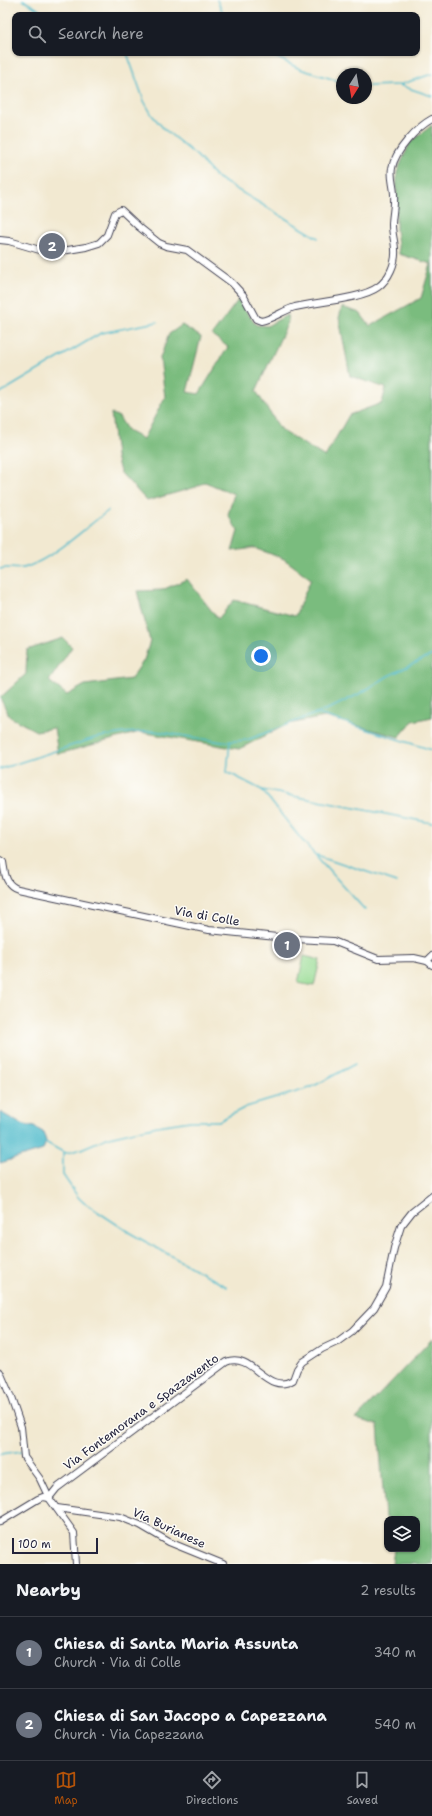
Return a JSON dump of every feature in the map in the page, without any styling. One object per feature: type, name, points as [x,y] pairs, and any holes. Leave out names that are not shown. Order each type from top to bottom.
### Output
[{"type":"street","points":[[0,240],[9,241],[50,253],[86,247],[99,243],[107,235],[115,213],[121,210],[139,228],[159,243],[166,246],[187,250],[232,283],[243,295],[256,319],[261,320],[295,307],[358,295],[376,288],[386,279],[393,263],[395,250],[392,226],[394,212],[392,168],[396,157],[406,142],[419,128],[432,119]]},
{"type":"street","name":"Via di Colle","points":[[0,860],[3,862],[8,882],[18,889],[209,930],[296,939],[333,941],[373,958],[414,958],[427,961]]},
{"type":"street","points":[[432,956],[427,961],[432,966]]},
{"type":"street","name":"Via Fontemorana e Spazzavento","points":[[49,1498],[57,1488],[226,1362],[236,1360],[245,1362],[273,1382],[282,1383],[292,1380],[302,1362],[352,1331],[374,1308],[386,1287],[394,1248],[401,1226],[412,1212],[432,1196]]},
{"type":"street","points":[[0,1372],[21,1427],[24,1457],[40,1479],[49,1498],[74,1533],[76,1543],[76,1564]]},
{"type":"street","points":[[0,1522],[38,1499],[43,1497],[49,1498]]},
{"type":"street","name":"Via Burianese","points":[[57,1508],[120,1517],[140,1525],[169,1542],[224,1564]]},
{"type":"green space","points":[[432,125],[432,717],[413,721],[399,737],[325,717],[288,724],[239,749],[140,732],[58,754],[54,728],[36,731],[10,717],[0,698],[26,674],[27,650],[63,638],[72,647],[49,681],[67,695],[85,685],[131,679],[144,660],[150,641],[137,591],[162,590],[187,579],[218,619],[234,600],[295,616],[311,579],[284,559],[255,548],[232,551],[238,531],[228,515],[234,494],[205,482],[196,487],[147,501],[120,472],[116,456],[111,413],[119,417],[128,431],[143,439],[165,397],[160,358],[169,334],[182,325],[201,337],[187,392],[199,394],[228,347],[212,335],[238,300],[256,325],[267,326],[287,315],[288,322],[256,391],[281,430],[325,457],[349,415],[382,403],[386,388],[350,376],[339,318],[342,307],[360,313],[370,326],[421,298],[431,264],[399,254],[396,229],[397,172],[410,143]]},
{"type":"green space","points":[[304,956],[320,960],[314,986],[298,983]]},
{"type":"green space","points":[[432,1339],[432,1564],[392,1564],[394,1552],[420,1552],[420,1516],[385,1516],[378,1425],[356,1419]]},
{"type":"water","points":[[0,1112],[21,1124],[34,1127],[43,1132],[46,1141],[43,1150],[0,1163]]},
{"type":"waterway","points":[[23,0],[43,12]]},
{"type":"waterway","points":[[217,0],[223,12]]},
{"type":"waterway","points":[[128,56],[144,101],[152,115],[164,129],[197,156],[216,177],[318,238]]},
{"type":"waterway","points":[[274,56],[300,69],[336,80]]},
{"type":"waterway","points":[[372,86],[399,85],[432,74]]},
{"type":"waterway","points":[[399,85],[432,96]]},
{"type":"waterway","points":[[0,393],[101,333],[157,322]]},
{"type":"waterway","points":[[0,569],[24,568],[38,562],[69,542],[108,511]]},
{"type":"waterway","points":[[0,769],[95,738],[124,733],[154,731],[222,742],[247,740],[333,707],[361,693],[388,676],[432,655]]},
{"type":"waterway","points":[[315,713],[432,750]]},
{"type":"waterway","points":[[230,742],[227,772],[262,790],[432,823]]},
{"type":"waterway","points":[[262,790],[301,839],[365,910]]},
{"type":"waterway","points":[[317,855],[397,882]]},
{"type":"waterway","points":[[45,1142],[67,1153],[81,1149],[109,1137],[157,1126],[190,1121],[219,1121],[246,1107],[310,1088],[355,1064]]},
{"type":"waterway","points":[[63,1152],[63,1175],[83,1202],[130,1233],[227,1287]]},
{"type":"waterway","points":[[0,1454],[22,1451]]},
{"type":"place","name":"Chiesa di San Jacopo a Capezzana","points":[[52,246]]},
{"type":"place","name":"Chiesa di Santa Maria Assunta","points":[[287,945]]}]
